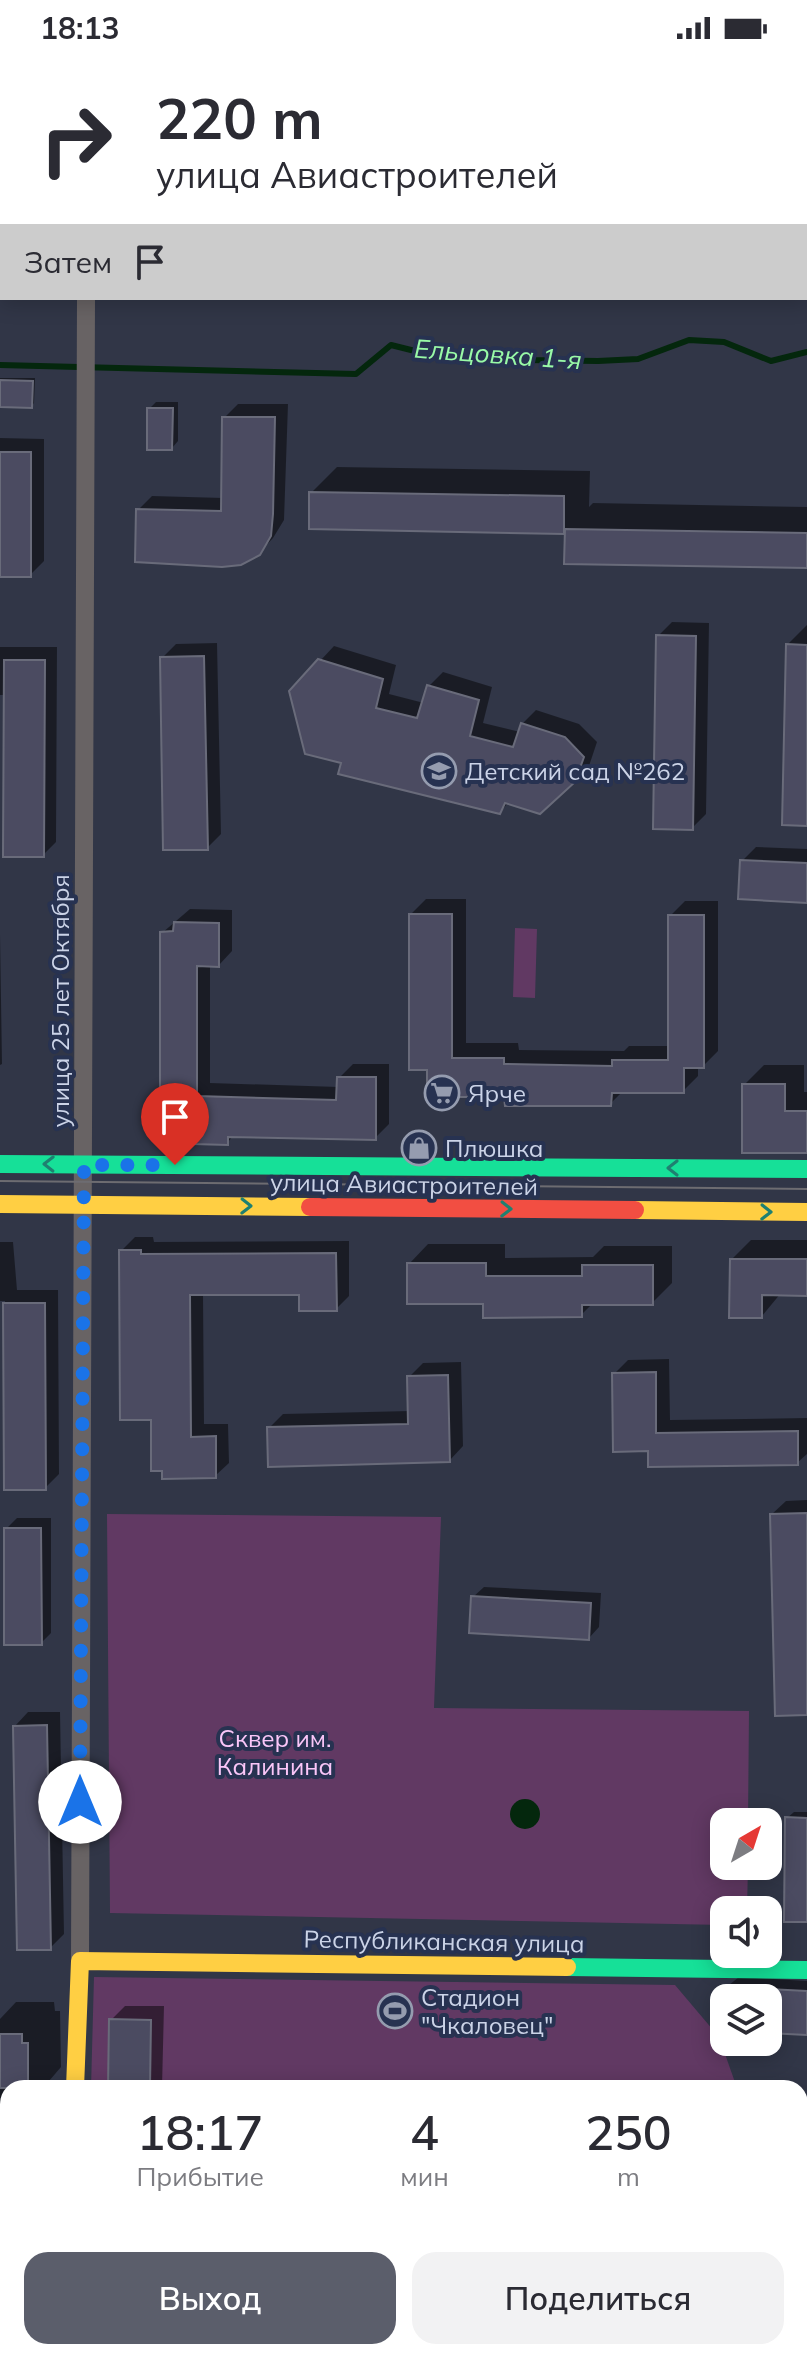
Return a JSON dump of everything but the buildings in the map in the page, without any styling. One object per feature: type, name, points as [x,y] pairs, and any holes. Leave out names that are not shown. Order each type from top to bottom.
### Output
[{"type":"main road","name":"улица Авиастроителей","points":[[0,1164],[807,1169]]},
{"type":"main road","name":"улица Авиастроителей","points":[[0,1204],[807,1212]]},
{"type":"main road","name":"Республиканская улица","points":[[80,1961],[807,1970]]},
{"type":"main road","name":"улица 25 лет Октября","points":[[75,2080],[80,1961]]},
{"type":"street","name":"улица 25 лет Октября","points":[[80,1961],[86,300]]},
{"type":"green space","points":[[515,928],[537,929],[535,998],[513,997]]},
{"type":"green space","name":"Сквер им. Калинина","points":[[107,1514],[441,1517],[434,1708],[749,1711],[748,1808],[710,1808],[710,1880],[748,1880],[747,1896],[710,1896],[710,1925],[110,1913]]},
{"type":"green space","name":"Стадион \"Чкаловец\"","points":[[94,1977],[675,1985],[710,2026],[710,2056],[726,2056],[734,2080],[91,2080]]},
{"type":"shaded area","points":[[525,1799],[531,1800],[539,1808],[539,1820],[531,1828],[525,1829],[519,1828],[511,1820],[510,1814],[511,1808],[519,1800]]},
{"type":"waterway","name":"Ельцовка 1-я","points":[[0,365],[356,374],[391,345],[419,352],[525,360],[638,359],[689,340],[724,342],[771,361],[807,352]]},
{"type":"tram line","points":[[0,1181],[807,1189]]},
{"type":"traffic: fast","points":[[0,1164],[807,1169]]},
{"type":"traffic: fast","points":[[567,1967],[807,1970]]},
{"type":"traffic: slow","points":[[0,1204],[310,1207]]},
{"type":"traffic: slow","points":[[635,1210],[807,1212]]},
{"type":"traffic: slow","points":[[75,2080],[80,1961],[567,1967]]},
{"type":"traffic: jam","points":[[310,1207],[635,1210]]},
{"type":"place","name":"Детский сад №262","points":[[439,771]]},
{"type":"place","name":"Ярче","points":[[442,1093]]},
{"type":"place","name":"Плюшка","points":[[419,1148]]},
{"type":"place","name":"Стадион \"Чкаловец\"","points":[[395,2011]]},
{"type":"route","points":[[80,1802],[84,1165],[175,1165]]}]
